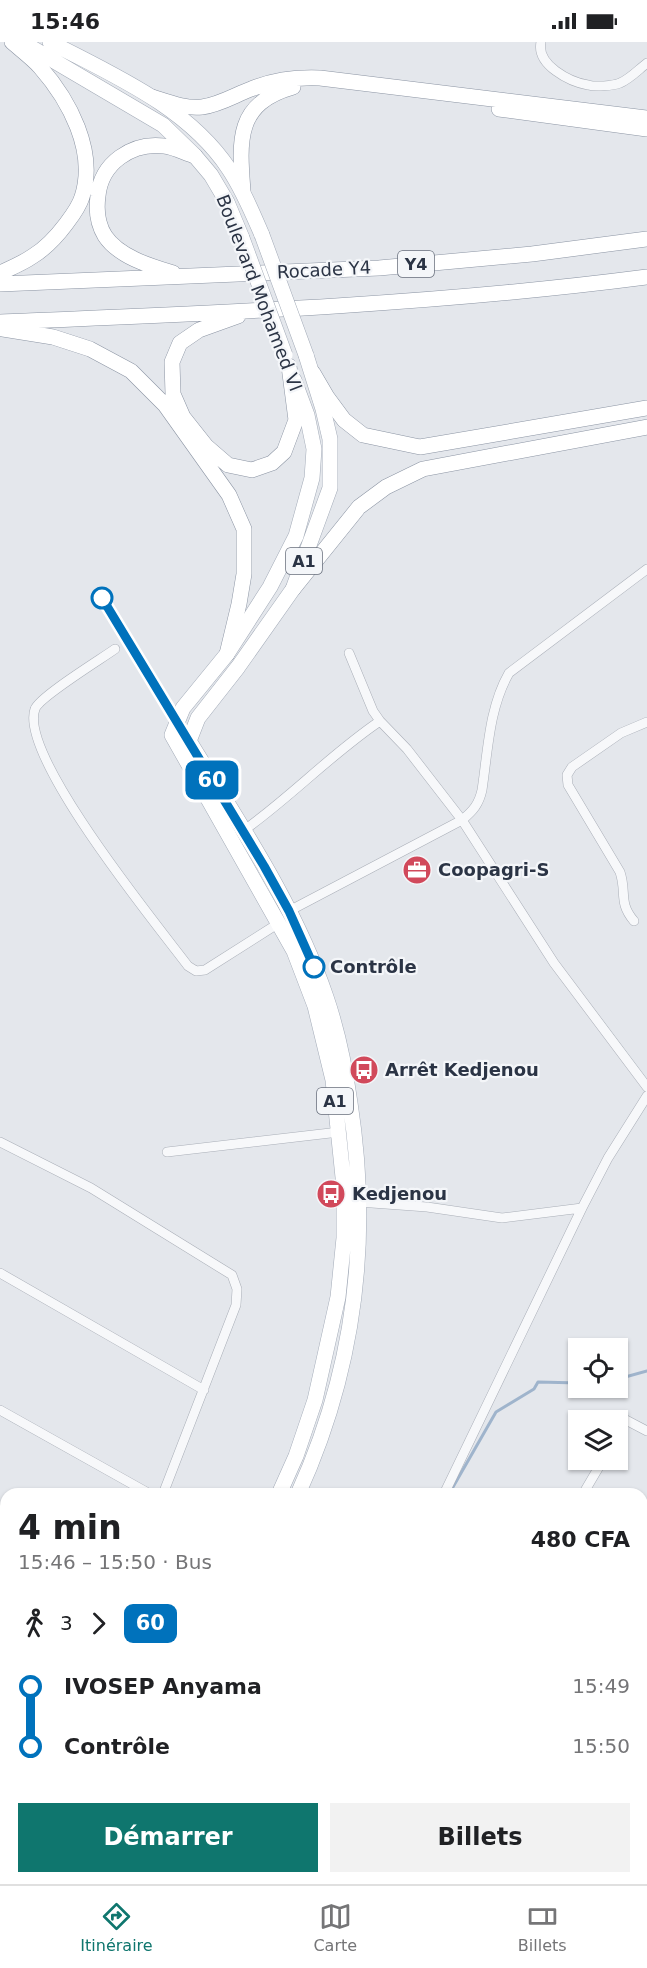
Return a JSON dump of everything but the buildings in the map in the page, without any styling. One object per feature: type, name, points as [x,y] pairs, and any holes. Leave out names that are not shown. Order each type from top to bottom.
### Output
[{"type":"main road","points":[[0,273],[33,256],[56,238],[82,199],[86,184],[86,162],[78,128],[58,90],[38,65],[12,42]]},
{"type":"main road","name":"Boulevard Mohamed VI","points":[[22,42],[163,125],[211,175],[242,238],[307,415],[314,449],[312,478],[296,536],[270,587],[227,654],[183,708],[172,735],[294,951],[315,1006],[333,1080],[345,1187],[344,1238],[338,1297],[315,1400],[296,1456],[282,1488]]},
{"type":"main road","name":"Boulevard Mohamed VI","points":[[50,42],[152,97],[189,124],[228,167],[243,191],[262,235],[313,373],[330,439],[330,488],[293,589],[238,667],[198,718],[189,741],[289,911],[326,996],[338,1038],[355,1135],[358,1202],[356,1289],[345,1358],[332,1406],[312,1464],[301,1488]]},
{"type":"main road","points":[[152,97],[181,105],[202,107],[252,88],[286,79],[320,78],[647,118]]},
{"type":"main road","points":[[243,191],[240,157],[246,120],[254,107],[274,92],[293,87],[329,87],[647,129]]},
{"type":"main road","points":[[185,276],[147,265],[122,252],[105,237],[96,214],[98,191],[107,167],[123,155],[141,148],[164,146],[195,156]]},
{"type":"main road","name":"Rocade Y4","points":[[0,284],[390,267],[532,255],[647,239]]},
{"type":"main road","name":"Rocade Y4","points":[[0,322],[371,305],[562,288],[647,277]]},
{"type":"main road","points":[[252,311],[199,330],[180,343],[172,362],[173,394],[183,417],[206,446],[228,465],[252,470],[272,463],[284,452],[296,420],[287,361]]},
{"type":"main road","points":[[0,328],[53,337],[81,346],[131,371],[165,405],[229,495],[244,529],[244,574],[227,654]]},
{"type":"main road","points":[[313,373],[344,420],[363,435],[420,447],[647,408]]},
{"type":"main road","points":[[293,589],[359,507],[386,488],[423,469],[647,427]]},
{"type":"street","points":[[541,42],[544,59],[558,74],[589,86],[620,83],[647,63]]},
{"type":"street","points":[[289,911],[462,820],[479,803],[495,705],[501,686],[509,673],[647,569]]},
{"type":"street","points":[[115,649],[45,698],[35,709],[33,718],[42,750],[57,784],[96,845],[188,966],[196,971],[205,970],[279,923]]},
{"type":"street","points":[[349,653],[373,711],[407,749],[462,820],[554,963],[647,1087]]},
{"type":"street","points":[[243,831],[281,803],[319,769],[380,721]]},
{"type":"street","points":[[634,921],[624,904],[620,872],[568,785],[567,775],[572,766],[621,734],[647,722]]},
{"type":"street","points":[[447,1488],[582,1208],[608,1158],[647,1096]]},
{"type":"street","points":[[167,1152],[339,1132]]},
{"type":"street","points":[[0,1142],[91,1188],[232,1275],[237,1289],[236,1305],[165,1488]]},
{"type":"street","points":[[358,1202],[427,1207],[502,1218],[582,1208]]},
{"type":"street","points":[[0,1273],[204,1390]]},
{"type":"street","points":[[0,1410],[139,1488]]},
{"type":"street","points":[[628,1420],[647,1431]]},
{"type":"street","points":[[587,1488],[597,1470]]},
{"type":"waterway","points":[[628,1376],[647,1371]]},
{"type":"waterway","points":[[452,1488],[496,1412],[534,1389],[538,1382],[568,1383]]},
{"type":"bus line","name":"60","points":[[102,598],[264,866],[289,911],[314,967]]},
{"type":"place","name":"Coopagri-S","points":[[417,870]]},
{"type":"place","name":"Contrôle","points":[[314,967]]},
{"type":"place","name":"Arrêt Kedjenou","points":[[364,1070]]},
{"type":"place","name":"Kedjenou","points":[[331,1194]]}]
